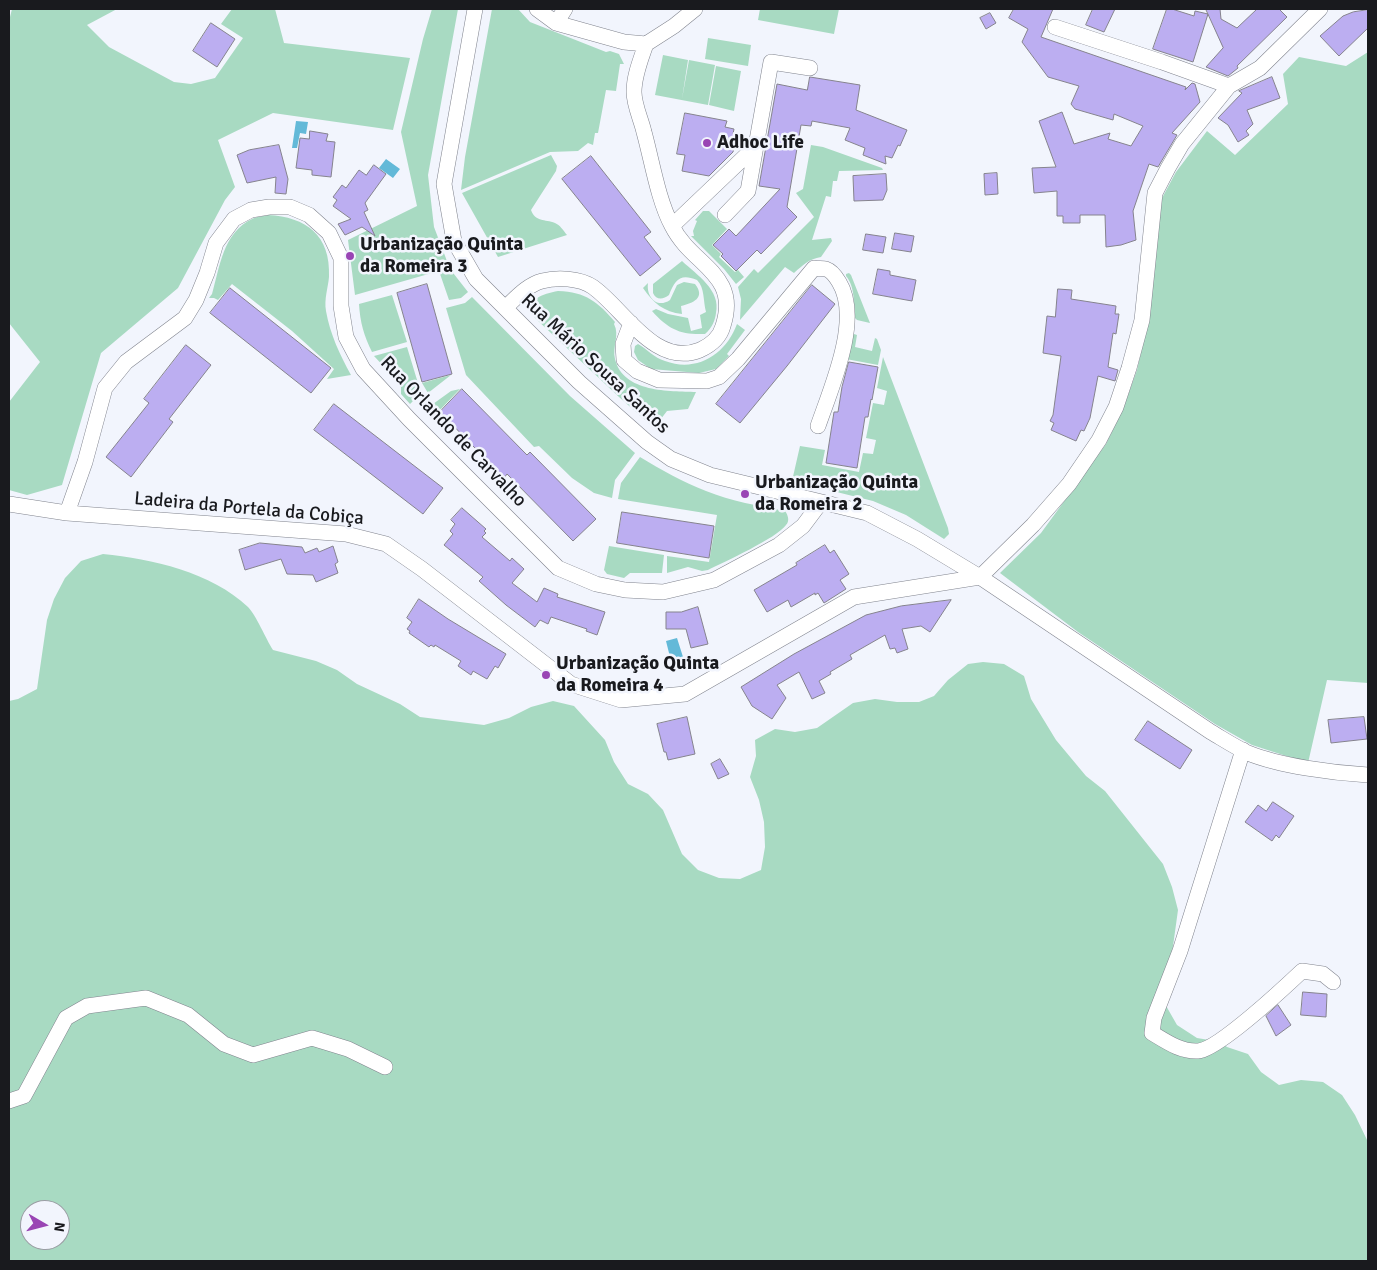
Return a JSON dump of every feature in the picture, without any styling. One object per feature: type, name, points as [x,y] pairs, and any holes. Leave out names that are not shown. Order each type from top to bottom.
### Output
[{"type":"street","name":"Rua Mário Sousa Santos","points":[[475,9],[444,184],[454,242],[476,279],[579,382],[648,442],[671,459],[710,475],[867,513],[916,539],[980,577],[1211,732],[1243,750],[1284,763],[1340,773],[1368,775]]},
{"type":"street","points":[[537,9],[556,23],[624,42],[646,44],[674,26],[695,9]]},
{"type":"street","points":[[556,23],[565,9]]},
{"type":"street","points":[[980,577],[1033,525],[1068,484],[1099,440],[1112,415],[1129,368],[1142,320],[1155,192],[1182,144],[1229,86],[1260,68],[1320,9]]},
{"type":"street","points":[[1055,27],[1229,86]]},
{"type":"street","points":[[505,308],[524,290],[541,281],[570,279],[592,286],[651,342],[665,349],[692,353],[707,347],[721,334],[727,315],[727,300],[722,284],[687,249],[672,226],[661,196],[634,92],[637,71],[646,44]]},
{"type":"street","points":[[725,215],[748,191],[771,62],[810,68]]},
{"type":"street","points":[[672,226],[756,146]]},
{"type":"street","name":"Rua Orlando de Carvalho","points":[[67,513],[85,462],[105,388],[126,362],[185,318],[196,300],[208,273],[216,243],[234,219],[251,210],[269,207],[290,207],[309,215],[329,233],[341,258],[341,306],[346,337],[363,369],[409,419],[558,568],[596,584],[625,590],[663,592],[714,580],[779,545],[803,526],[821,502]]},
{"type":"street","points":[[631,323],[623,344],[624,360],[637,371],[659,380],[707,381],[718,378],[738,359],[814,268],[826,269],[836,276],[844,290],[848,311],[840,360],[818,426]]},
{"type":"street","name":"Ladeira da Portela da Cobiça","points":[[9,504],[67,513],[346,534],[386,544],[422,569],[571,684],[621,700],[685,694],[854,597],[980,577]]},
{"type":"street","points":[[1243,750],[1180,951],[1154,1018],[1152,1034],[1177,1048],[1200,1052],[1221,1042],[1302,971],[1323,974],[1333,982]]},
{"type":"street","points":[[9,1101],[24,1096],[66,1018],[87,1006],[146,998],[188,1015],[224,1044],[253,1055],[312,1038],[348,1049],[385,1067]]},
{"type":"green space","points":[[12,9],[117,9],[87,25],[109,47],[174,82],[191,84],[215,78],[243,38],[221,24],[232,9],[275,9],[284,43],[410,58],[393,130],[273,113],[218,140],[235,187],[225,200],[178,288],[101,353],[62,485],[27,495],[9,490],[9,402],[40,362],[9,323],[9,21]]},
{"type":"green space","points":[[432,9],[458,9],[428,175],[434,227],[450,269],[468,292],[461,298],[449,300],[439,271],[355,295],[348,240],[417,206],[401,132]]},
{"type":"green space","points":[[492,9],[518,9],[530,22],[606,52],[610,51],[619,54],[624,64],[620,64],[616,91],[606,90],[598,133],[595,133],[593,145],[588,143],[578,151],[550,152],[461,190],[465,157]]},
{"type":"green space","points":[[760,9],[839,9],[834,34],[758,20]]},
{"type":"green space","points":[[708,38],[751,45],[748,66],[705,59]]},
{"type":"green space","points":[[1368,52],[1368,683],[1327,680],[1308,763],[1252,745],[1215,724],[1078,632],[1000,573],[1041,533],[1106,444],[1123,409],[1137,370],[1148,321],[1158,218],[1162,198],[1176,172],[1207,131],[1235,155],[1288,104],[1283,74],[1299,57],[1346,66]]},
{"type":"green space","points":[[663,55],[688,60],[682,99],[689,60],[715,65],[708,105],[655,95]]},
{"type":"green space","points":[[716,66],[741,71],[734,111],[709,105]]},
{"type":"green space","points":[[811,145],[823,147],[882,168],[883,170],[839,171],[837,181],[833,181],[831,197],[826,196],[812,240],[831,238],[832,241],[821,257],[803,265],[794,273],[785,267],[740,320],[741,299],[738,287],[754,269],[758,273],[814,217],[796,193],[803,189]]},
{"type":"green space","points":[[551,155],[557,166],[556,171],[531,210],[535,217],[555,223],[567,235],[498,257],[462,193]]},
{"type":"green space","points":[[703,211],[709,211],[727,229],[712,245],[721,254],[719,257],[735,272],[738,270],[744,277],[736,284],[724,269],[691,236],[694,236],[693,231],[697,221],[695,220]]},
{"type":"green space","points":[[268,215],[305,224],[321,239],[329,262],[325,302],[326,311],[336,344],[351,375],[327,379],[334,369],[292,331],[232,284],[218,300],[209,298],[212,294],[224,251],[235,233],[242,225],[252,219]]},
{"type":"green space","points":[[682,261],[701,278],[715,297],[717,305],[715,319],[705,334],[689,334],[676,330],[664,323],[652,311],[656,309],[668,314],[688,318],[691,331],[702,328],[700,315],[706,312],[703,291],[697,280],[686,277],[679,279],[669,295],[664,298],[658,298],[653,293],[653,284]]},
{"type":"green space","points":[[849,273],[870,323],[855,318],[853,290],[846,276]]},
{"type":"green space","points":[[684,282],[695,284],[698,289],[699,296],[697,299],[681,306],[682,314],[664,309],[654,300],[661,303],[670,300],[677,285]]},
{"type":"green space","points":[[648,283],[648,288],[653,299],[643,288]]},
{"type":"green space","points":[[558,291],[576,293],[591,299],[615,322],[615,359],[620,370],[627,378],[649,388],[696,392],[688,409],[667,411],[654,428],[619,397],[535,318],[532,312],[533,302],[541,296]]},
{"type":"green space","points":[[392,295],[407,342],[372,352],[363,329],[359,304]]},
{"type":"green space","points":[[472,297],[570,396],[635,453],[615,480],[612,498],[594,493],[572,478],[539,446],[534,447],[466,375],[446,308],[465,303]]},
{"type":"green space","points":[[737,324],[745,330],[727,354],[729,356],[716,369],[699,373],[651,369],[638,360],[634,352],[635,346],[638,344],[657,358],[665,361],[677,364],[699,362],[718,352],[726,344]]},
{"type":"green space","points":[[857,335],[855,347],[872,351],[875,338],[877,339],[881,350],[878,365],[846,359],[851,336]]},
{"type":"green space","points":[[407,347],[421,393],[410,404],[401,394],[401,385],[374,356]]},
{"type":"green space","points":[[883,357],[948,528],[949,534],[944,539],[906,515],[873,501],[792,481],[800,446],[825,450],[822,465],[859,472],[863,453],[873,454],[876,440],[866,438],[873,403],[884,405],[887,391],[877,388]]},
{"type":"green space","points":[[451,375],[428,393],[422,383]]},
{"type":"green space","points":[[460,389],[439,411],[433,404],[451,391]]},
{"type":"green space","points":[[640,457],[672,476],[716,495],[785,511],[788,522],[781,530],[762,543],[708,570],[702,571],[688,567],[667,573],[667,556],[709,562],[717,515],[618,499],[621,483]]},
{"type":"green space","points":[[609,546],[664,555],[662,573],[630,573],[624,578],[607,574],[604,570]]},
{"type":"green space","points":[[103,554],[141,559],[199,576],[233,595],[248,607],[273,650],[316,661],[337,670],[357,684],[400,704],[420,717],[484,725],[509,718],[531,707],[553,701],[574,706],[605,740],[614,762],[628,784],[648,794],[663,810],[682,854],[698,870],[719,878],[740,879],[761,870],[765,847],[764,822],[759,800],[750,777],[756,756],[755,740],[775,729],[795,732],[817,728],[853,703],[875,699],[919,702],[934,696],[948,680],[968,664],[983,662],[1004,664],[1024,676],[1031,699],[1056,740],[1086,776],[1105,791],[1163,864],[1178,910],[1165,1004],[1177,1025],[1197,1038],[1221,1042],[1227,1047],[1248,1054],[1261,1072],[1279,1085],[1301,1080],[1323,1082],[1342,1095],[1355,1115],[1368,1142],[1368,1261],[9,1261],[9,701],[18,699],[37,689],[47,620],[54,599],[65,578],[81,561]]},
{"type":"water","points":[[296,121],[308,122],[306,134],[300,133],[297,148],[292,148]]},
{"type":"water","points":[[386,159],[400,169],[393,178],[379,168]]},
{"type":"water","points":[[677,638],[683,657],[671,661],[666,641]]},
{"type":"building","points":[[1014,9],[1053,9],[1041,37],[1186,87],[1185,90],[1192,83],[1195,84],[1200,102],[1172,133],[1177,135],[1158,167],[1149,164],[1133,211],[1136,240],[1106,247],[1105,215],[1080,215],[1080,223],[1063,223],[1063,216],[1057,216],[1057,191],[1034,193],[1032,168],[1056,167],[1039,121],[1062,112],[1074,144],[1110,133],[1108,139],[1131,146],[1143,126],[1114,114],[1113,120],[1075,109],[1071,104],[1079,86],[1048,77],[1022,42],[1028,29],[1009,18]]},
{"type":"building","points":[[1093,9],[1115,9],[1104,32],[1086,25]]},
{"type":"building","points":[[1167,9],[1194,16],[1195,11],[1208,14],[1193,62],[1153,49]]},
{"type":"building","points":[[1206,9],[1220,9],[1221,19],[1237,28],[1257,9],[1279,9],[1287,17],[1228,76],[1206,67],[1223,48]]},
{"type":"building","points":[[1368,10],[1368,28],[1339,56],[1320,36],[1343,16],[1353,12]]},
{"type":"building","points":[[990,13],[996,23],[986,29],[980,18]]},
{"type":"building","points":[[211,23],[235,39],[217,67],[193,51]]},
{"type":"building","points":[[810,77],[860,85],[856,110],[907,130],[892,158],[885,156],[886,164],[863,155],[865,148],[845,140],[850,128],[812,121],[811,126],[801,125],[787,207],[797,217],[761,254],[757,250],[736,271],[721,256],[723,254],[713,245],[729,229],[736,236],[780,189],[759,186],[777,84],[807,90]]},
{"type":"building","points":[[1272,77],[1280,98],[1247,110],[1253,124],[1246,131],[1249,135],[1238,142],[1228,125],[1218,118],[1242,93],[1239,91]]},
{"type":"building","name":"Adhoc Life","points":[[685,113],[727,121],[725,127],[734,129],[733,134],[737,135],[733,152],[709,176],[682,171],[685,155],[677,154]]},
{"type":"building","points":[[310,131],[328,134],[326,141],[335,142],[331,177],[312,175],[312,170],[296,168],[300,138],[309,139]]},
{"type":"building","points":[[279,145],[288,179],[286,194],[275,193],[276,177],[247,183],[237,155],[249,150]]},
{"type":"building","points":[[591,156],[651,232],[644,237],[661,259],[640,276],[562,179]]},
{"type":"building","points":[[374,165],[386,174],[365,203],[368,210],[364,212],[375,236],[362,227],[345,235],[338,224],[351,219],[333,206],[337,200],[333,197],[342,185],[346,188],[359,170],[366,175]]},
{"type":"building","points":[[997,173],[998,194],[985,195],[984,174]]},
{"type":"building","points":[[886,174],[887,190],[883,200],[854,201],[853,176]]},
{"type":"building","points":[[895,233],[914,236],[911,252],[892,249]]},
{"type":"building","points":[[866,234],[886,237],[883,253],[863,250]]},
{"type":"building","points":[[878,269],[890,271],[890,275],[916,280],[912,301],[873,294]]},
{"type":"building","points":[[427,284],[452,374],[422,382],[397,293]]},
{"type":"building","points":[[812,285],[835,304],[740,423],[716,404]]},
{"type":"building","points":[[230,288],[331,368],[311,393],[210,313]]},
{"type":"building","points":[[1058,289],[1072,290],[1071,299],[1116,306],[1115,314],[1119,314],[1116,334],[1113,333],[1108,367],[1118,370],[1115,381],[1098,376],[1090,418],[1084,431],[1081,430],[1076,441],[1051,430],[1054,423],[1050,421],[1053,415],[1061,356],[1043,353],[1047,316],[1055,317]]},
{"type":"building","points":[[186,345],[211,365],[169,419],[173,422],[131,477],[106,457],[149,403],[144,399]]},
{"type":"building","points":[[849,362],[878,367],[868,417],[865,417],[857,468],[826,463],[834,412],[838,412]]},
{"type":"building","points":[[462,389],[527,455],[530,452],[596,519],[573,541],[507,474],[504,478],[440,412]]},
{"type":"building","points":[[334,404],[443,488],[423,514],[314,430]]},
{"type":"building","points":[[462,508],[486,529],[484,531],[486,533],[482,537],[510,561],[512,558],[524,569],[512,583],[537,602],[544,588],[558,594],[557,597],[605,612],[597,635],[586,631],[587,629],[551,617],[548,624],[540,620],[535,627],[479,581],[483,577],[444,545],[453,534],[450,531],[455,524],[451,520]]},
{"type":"building","points":[[622,512],[714,526],[709,558],[617,543]]},
{"type":"building","points":[[260,543],[302,547],[305,553],[317,548],[319,552],[333,546],[338,562],[335,564],[338,573],[316,582],[313,575],[287,574],[281,559],[245,570],[239,550]]},
{"type":"building","points":[[825,545],[830,553],[834,550],[849,574],[840,580],[846,589],[824,603],[818,593],[815,595],[815,593],[791,607],[788,600],[767,612],[754,590],[797,565],[796,563]]},
{"type":"building","points":[[419,599],[506,654],[498,668],[495,666],[487,679],[473,671],[471,675],[458,666],[461,661],[435,645],[434,647],[431,645],[429,647],[409,633],[410,631],[407,629],[412,622],[407,618]]},
{"type":"building","points":[[951,600],[930,632],[921,626],[902,629],[908,649],[897,653],[895,648],[890,649],[885,635],[850,655],[852,659],[819,681],[825,693],[812,699],[799,672],[777,685],[786,698],[772,719],[752,706],[741,687],[794,654],[866,615],[901,606]]},
{"type":"building","points":[[698,607],[708,644],[691,648],[686,629],[666,629],[666,612],[681,612]]},
{"type":"building","points":[[687,717],[695,754],[668,760],[657,724]]},
{"type":"building","points":[[1364,717],[1367,739],[1331,743],[1328,720]]},
{"type":"building","points":[[1148,721],[1192,750],[1180,769],[1135,740]]},
{"type":"building","points":[[720,759],[729,774],[718,779],[711,764]]},
{"type":"building","points":[[1273,802],[1294,816],[1279,838],[1276,835],[1272,841],[1245,822],[1258,805],[1266,811]]},
{"type":"building","points":[[1303,992],[1327,994],[1326,1017],[1301,1015]]},
{"type":"building","points":[[1278,1005],[1291,1025],[1276,1036],[1266,1016]]},
{"type":"place","name":"Adhoc Life","points":[[707,143]]},
{"type":"place","name":"Urbanização Quinta da Romeira 3","points":[[350,256]]},
{"type":"place","name":"Urbanização Quinta da Romeira 2","points":[[745,494]]},
{"type":"place","name":"Urbanização Quinta da Romeira 4","points":[[546,675]]}]
